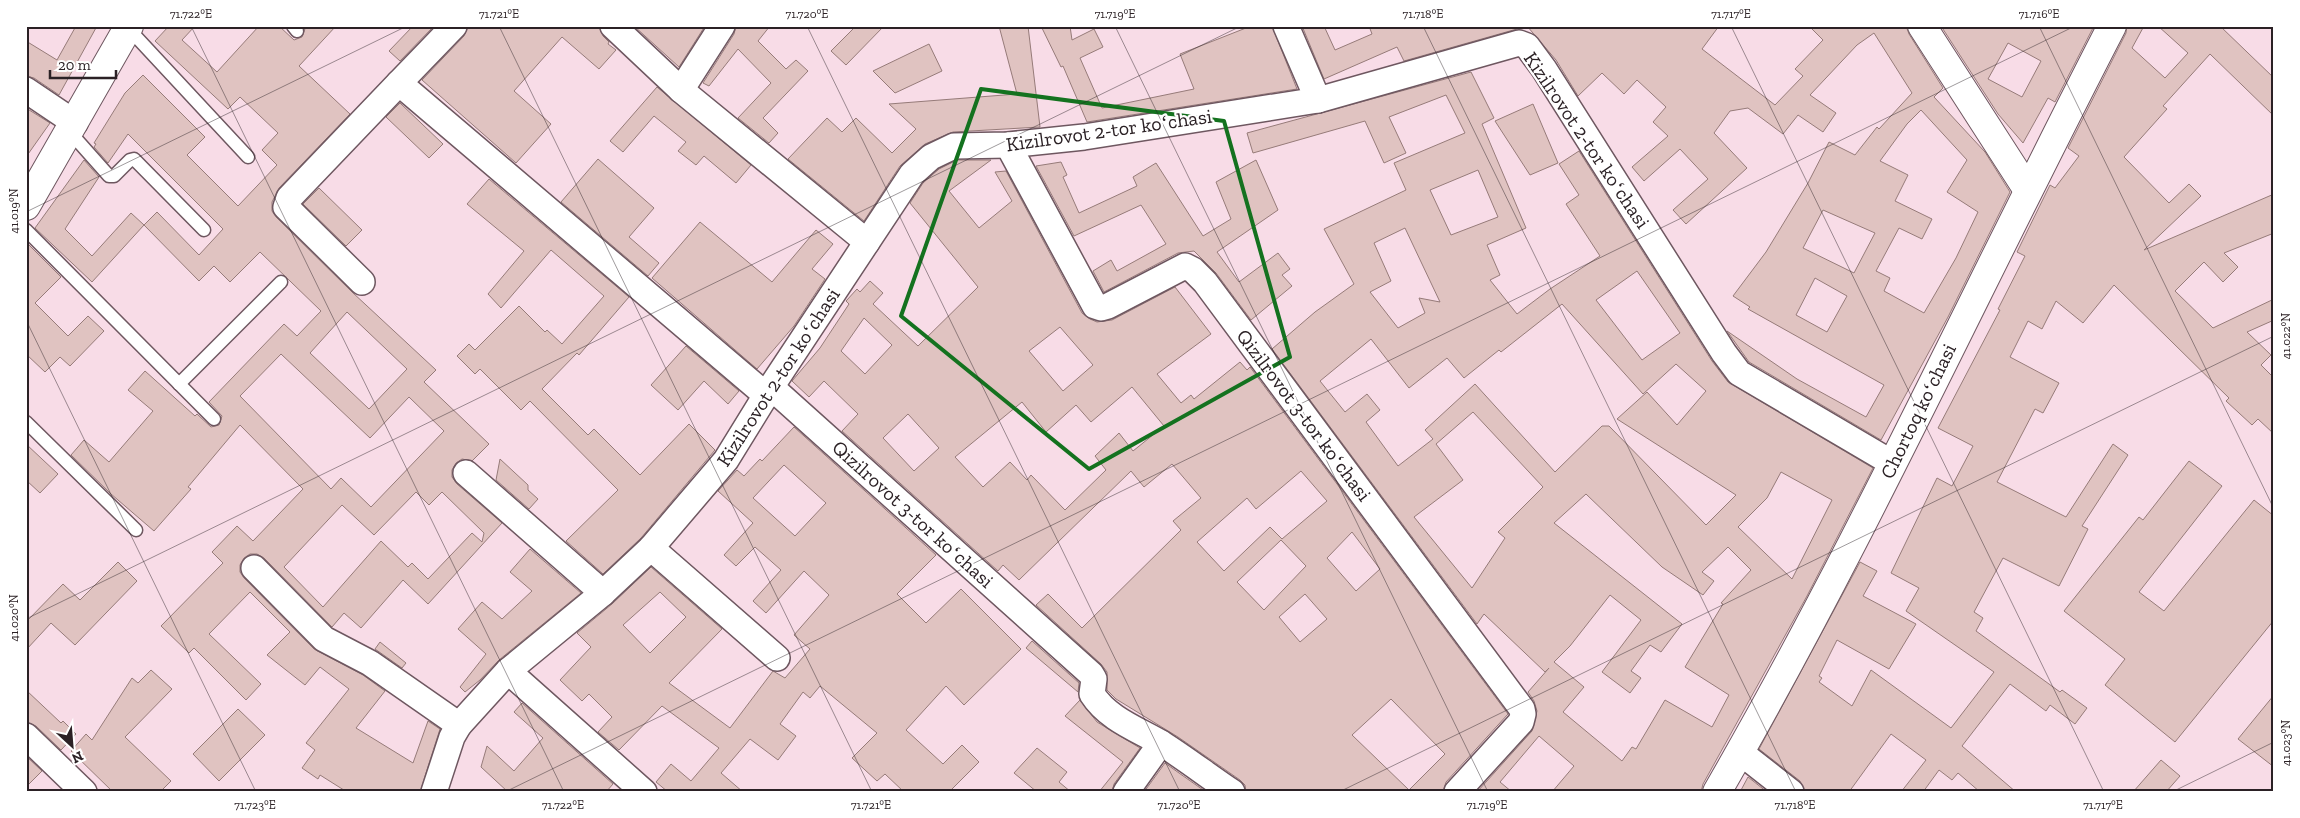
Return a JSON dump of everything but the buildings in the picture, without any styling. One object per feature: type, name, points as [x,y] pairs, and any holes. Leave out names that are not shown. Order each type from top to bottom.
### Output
[{"type":"main road","points":[[1922,26],[2027,189]]},
{"type":"main road","name":"Chortoq koʻchasi","points":[[1717,792],[1822,600],[2027,189],[2112,26]]},
{"type":"main road","points":[[26,206],[128,27]]},
{"type":"street","points":[[362,282],[286,207],[289,198],[454,26]]},
{"type":"street","points":[[613,26],[681,90],[867,242]]},
{"type":"street","points":[[681,90],[722,26]]},
{"type":"street","points":[[1286,26],[1318,100]]},
{"type":"street","name":"Kizilrovot 2-tor koʻchasi","points":[[434,792],[452,736],[458,725],[508,670],[603,592],[651,548],[726,460],[769,391],[912,174],[931,157],[954,146],[1008,145],[1084,137],[1318,100],[1519,43],[1527,46],[1544,69],[1720,347],[1739,373],[1892,463]]},
{"type":"street","name":"Qizilrovot 3-tor koʻchasi","points":[[399,83],[769,391],[1091,674],[1094,679],[1092,694],[1098,704],[1125,724],[1161,743],[1232,792]]},
{"type":"street","points":[[26,90],[72,127]]},
{"type":"street","name":"Qizilrovot 3-tor koʻchasi","points":[[1008,145],[1094,306],[1101,308],[1108,306],[1185,266],[1193,270],[1205,282],[1522,709],[1524,714],[1521,722],[1457,792]]},
{"type":"street","points":[[466,473],[603,592]]},
{"type":"street","points":[[651,548],[777,658]]},
{"type":"street","points":[[254,568],[324,639],[370,662],[458,725]]},
{"type":"street","points":[[508,670],[644,792]]},
{"type":"street","points":[[26,736],[84,792]]},
{"type":"street","points":[[1126,792],[1161,743]]},
{"type":"street","points":[[1740,752],[1791,792]]},
{"type":"lane","points":[[128,27],[248,157]]},
{"type":"lane","points":[[72,127],[109,176],[114,176],[130,160],[134,159],[204,230]]},
{"type":"lane","points":[[26,230],[214,419]]},
{"type":"lane","points":[[179,384],[281,282]]},
{"type":"lane","points":[[26,422],[136,530]]},
{"type":"highlighted area","points":[[981,89],[1224,121],[1290,357],[1089,469],[901,316]]}]
